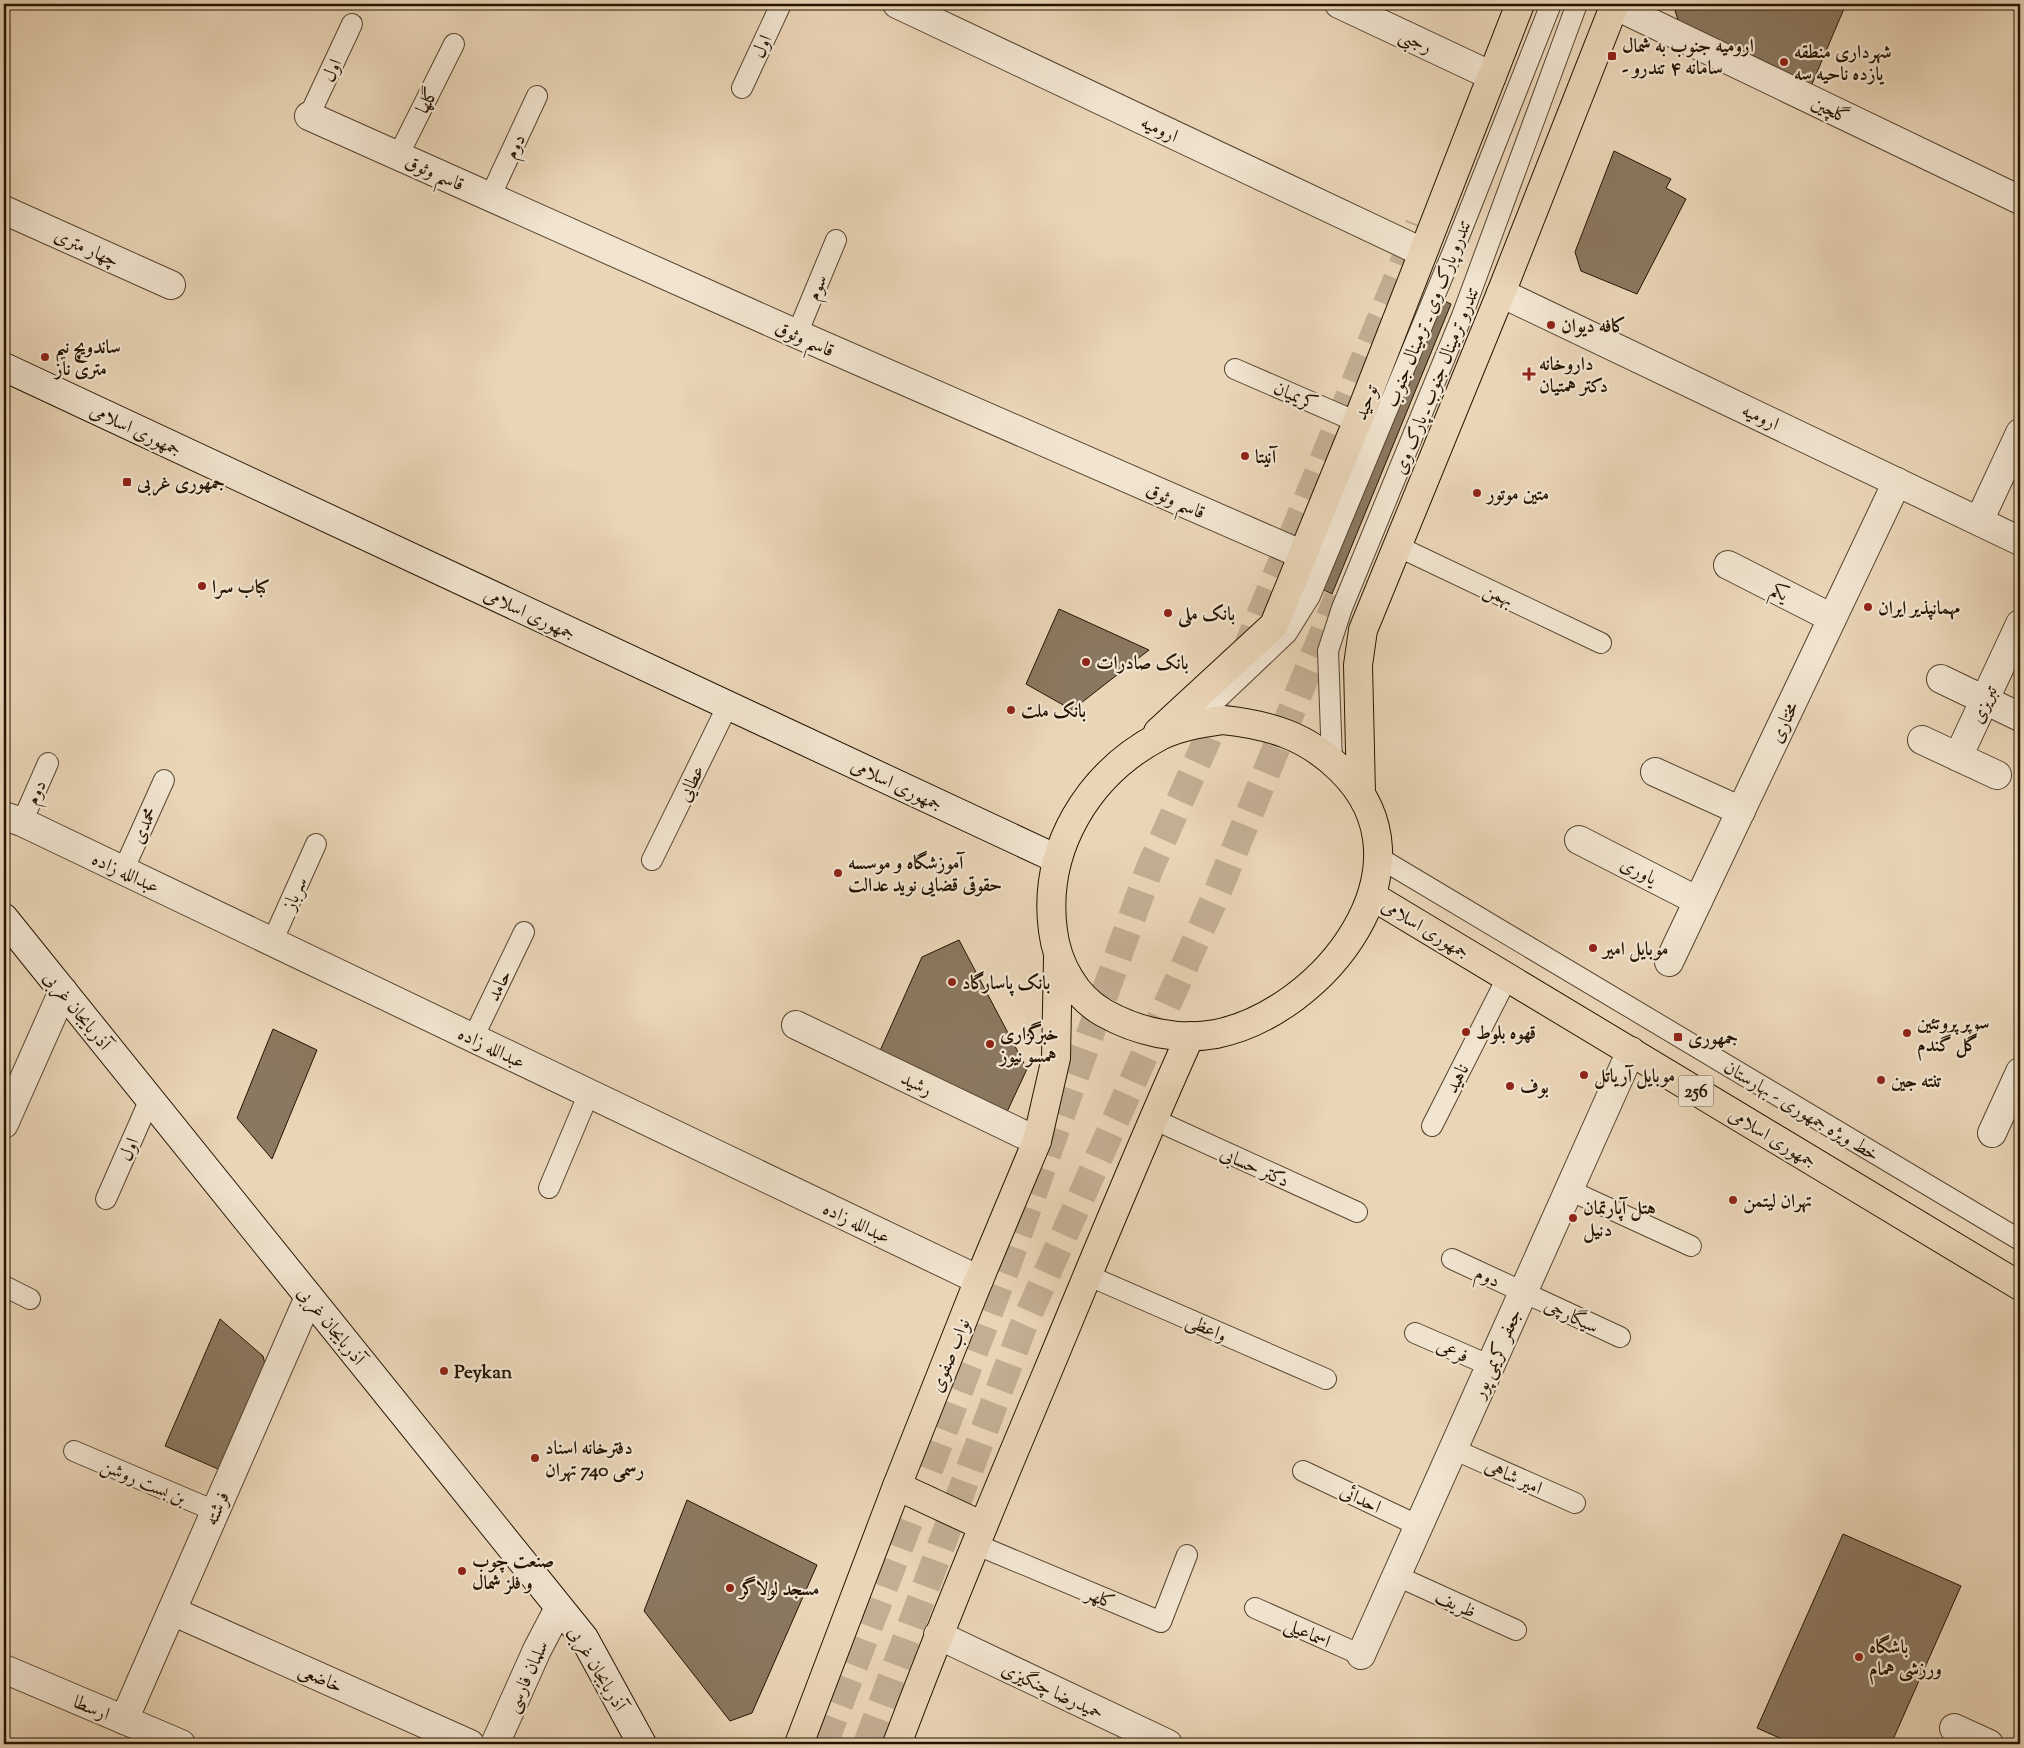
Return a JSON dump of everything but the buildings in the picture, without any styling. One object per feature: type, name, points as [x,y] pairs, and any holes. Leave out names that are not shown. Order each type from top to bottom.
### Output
[{"type":"main road","name":"توحید","points":[[1136,751],[1274,625],[1357,422],[1520,4]]},
{"type":"main road","points":[[1361,794],[1358,665],[1363,630],[1501,293],[1614,5]]},
{"type":"main road","points":[[1224,720],[1254,723],[1282,731],[1303,741],[1332,761],[1361,794],[1370,814],[1376,836],[1378,856],[1377,874],[1372,896],[1354,935],[1319,979],[1294,999],[1267,1016],[1240,1027],[1215,1034],[1190,1036],[1146,1031],[1122,1023],[1101,1012],[1084,997],[1070,980],[1058,958],[1051,915],[1051,889],[1057,859],[1066,833],[1080,809],[1106,776],[1136,751],[1162,736],[1190,725],[1224,720]]},
{"type":"main road","name":"جمهوری اسلامی","points":[[1372,896],[2020,1286]]},
{"type":"main road","name":"نواب صفوی","points":[[799,1744],[897,1486],[1037,1141],[1056,1058],[1058,958]]},
{"type":"main road","points":[[897,1744],[938,1635],[979,1535],[1087,1275],[1190,1036]]},
{"type":"main road","points":[[897,1486],[979,1535]]},
{"type":"street","name":"ارومیه","points":[[897,4],[1422,252]]},
{"type":"street","name":"رجبی","points":[[1339,4],[1492,76]]},
{"type":"street","name":"گلچین","points":[[1614,5],[2020,200]]},
{"type":"street","name":"قاسم وثوق","points":[[309,116],[796,334],[1303,555]]},
{"type":"street","name":"چهار متری","points":[[4,210],[171,284]]},
{"type":"street","name":"ارومیه","points":[[1501,293],[2020,541]]},
{"type":"street","name":"جمهوری اسلامی","points":[[4,367],[1057,859]]},
{"type":"street","points":[[1979,521],[2020,433]]},
{"type":"street","name":"مختاری","points":[[1669,962],[1897,482]]},
{"type":"street","name":"یکم","points":[[1728,565],[1832,618]]},
{"type":"street","name":"تبریزی","points":[[1958,757],[2020,624]]},
{"type":"street","points":[[1941,679],[2020,717]]},
{"type":"street","points":[[1922,740],[1997,775]]},
{"type":"street","points":[[1655,772],[1740,811]]},
{"type":"street","name":"عبدالله زاده","points":[[13,819],[979,1280]]},
{"type":"street","name":"یاوری","points":[[1579,840],[1698,900]]},
{"type":"street","name":"آذربایجان غربی","points":[[4,918],[584,1638],[642,1744]]},
{"type":"street","points":[[4,1124],[63,991]]},
{"type":"street","name":"رشید","points":[[796,1025],[1037,1141]]},
{"type":"street","name":"جعفر کریمی پور","points":[[1361,1655],[1631,1052]]},
{"type":"street","points":[[1992,1133],[2020,1072]]},
{"type":"street","name":"فرشته","points":[[124,1720],[309,1297]]},
{"type":"street","name":"سلمان فارسی","points":[[495,1744],[537,1650],[559,1608]]},
{"type":"street","name":"خاضعی","points":[[172,1611],[470,1744]]},
{"type":"street","name":"حمیدرضا چنگیزی","points":[[938,1635],[1168,1744]]},
{"type":"street","name":"ارسطا","points":[[4,1669],[181,1744]]},
{"type":"street","points":[[1954,1728],[1989,1744]]},
{"type":"lane","name":"اول","points":[[742,88],[781,4]]},
{"type":"lane","name":"تندرو پارک وی ـ ترمینال جنوب","points":[[1190,725],[1287,633],[1310,596],[1454,249],[1551,4]]},
{"type":"lane","name":"تندرو ترمینال جنوب ـ پارک وی","points":[[1332,761],[1328,651],[1339,616],[1462,316],[1577,4]]},
{"type":"lane","name":"اول","points":[[309,116],[352,24]]},
{"type":"lane","name":"گلها","points":[[398,156],[454,44]]},
{"type":"lane","name":"دوم","points":[[490,197],[537,96]]},
{"type":"lane","name":"سوم","points":[[796,334],[836,240]]},
{"type":"lane","name":"کریمیان","points":[[1235,369],[1357,422]]},
{"type":"lane","name":"بهمن","points":[[1397,546],[1601,643]]},
{"type":"lane","name":"عطایی","points":[[652,860],[728,706]]},
{"type":"lane","name":"دوم","points":[[13,819],[48,762]]},
{"type":"lane","name":"محمدی","points":[[123,870],[164,780]]},
{"type":"lane","name":"سرباز","points":[[272,942],[316,844]]},
{"type":"lane","name":"خط ویژه جمهوری - بهارستان","points":[[1378,856],[2020,1240]]},
{"type":"lane","name":"حامد","points":[[472,1038],[524,932]]},
{"type":"lane","name":"ناهید","points":[[1432,1126],[1507,978]]},
{"type":"lane","points":[[549,1188],[589,1093]]},
{"type":"lane","name":"اول","points":[[106,1200],[150,1099]]},
{"type":"lane","name":"دکتر حسابی","points":[[1153,1119],[1357,1212]]},
{"type":"lane","points":[[1569,1190],[1691,1246]]},
{"type":"lane","name":"دوم","points":[[1452,1260],[1523,1292]]},
{"type":"lane","name":"واعظی","points":[[1087,1275],[1326,1379]]},
{"type":"lane","points":[[4,1286],[30,1299]]},
{"type":"lane","name":"سیگارچی","points":[[1523,1292],[1620,1337]]},
{"type":"lane","name":"فرعی","points":[[1415,1334],[1491,1366]]},
{"type":"lane","name":"امیر شاهی","points":[[1453,1449],[1575,1503]]},
{"type":"lane","name":"بن بست روشن","points":[[74,1451],[215,1511]]},
{"type":"lane","name":"احدائی","points":[[1303,1470],[1419,1526]]},
{"type":"lane","name":"کلهر","points":[[979,1535],[1161,1622],[1186,1555]]},
{"type":"lane","name":"ظریف","points":[[1397,1576],[1516,1630]]},
{"type":"lane","name":"اسماعیلی","points":[[1254,1608],[1361,1655]]},
{"type":"tunnel","points":[[1244,655],[1419,225]]},
{"type":"tunnel","points":[[867,1744],[1022,1329],[1217,893],[1338,597]]},
{"type":"tunnel","points":[[824,1744],[1008,1263],[1149,870],[1224,702]]},
{"type":"place","name":"ارومیه جنوب به شمال - سامانه ۴ تندرو","points":[[1612,56]]},
{"type":"place","name":"شهرداری منطقه یازده ناحیه سه","points":[[1784,62]]},
{"type":"place","name":"کافه دیوان","points":[[1551,325]]},
{"type":"place","name":"ساندویچ نیم متری ناز","points":[[45,357]]},
{"type":"place","name":"داروخانه دکتر همتیان","points":[[1529,374]]},
{"type":"place","name":"آنیتا","points":[[1245,456]]},
{"type":"place","name":"جمهوری غربی","points":[[127,482]]},
{"type":"place","name":"متین موتور","points":[[1477,493]]},
{"type":"place","name":"کباب سرا","points":[[202,586]]},
{"type":"place","name":"مهمانپذیر ایران","points":[[1868,607]]},
{"type":"place","name":"بانک ملی","points":[[1168,613]]},
{"type":"place","name":"بانک صادرات","points":[[1086,662]]},
{"type":"place","name":"بانک ملت","points":[[1011,710]]},
{"type":"place","name":"آموزشگاه و موسسه حقوقی قضایی نوید عدالت","points":[[838,873]]},
{"type":"place","name":"موبایل امیر","points":[[1593,948]]},
{"type":"place","name":"بانک پاسارگاد","points":[[952,982]]},
{"type":"place","name":"قهوه بلوط","points":[[1466,1032]]},
{"type":"place","name":"سوپر پروتئین گل گندم","points":[[1907,1033]]},
{"type":"place","name":"جمهوری","points":[[1678,1037]]},
{"type":"place","name":"خبرگزاری همسو نیوز","points":[[990,1044]]},
{"type":"place","name":"موبایل آریاتل","points":[[1584,1075]]},
{"type":"place","name":"تنته جین","points":[[1881,1080]]},
{"type":"place","name":"بوف","points":[[1510,1086]]},
{"type":"place","name":"تهران لیتمن","points":[[1733,1200]]},
{"type":"place","name":"هتل آپارتمان دنیل","points":[[1573,1218]]},
{"type":"place","name":"Peykan","points":[[444,1371]]},
{"type":"place","name":"دفترخانه اسناد رسمی 740 تهران","points":[[535,1458]]},
{"type":"place","name":"صنعت چوب و فلز شمال","points":[[462,1571]]},
{"type":"place","name":"مسجد لولاگر","points":[[730,1588]]},
{"type":"place","name":"باشگاه ورزشی همام","points":[[1859,1657]]}]
